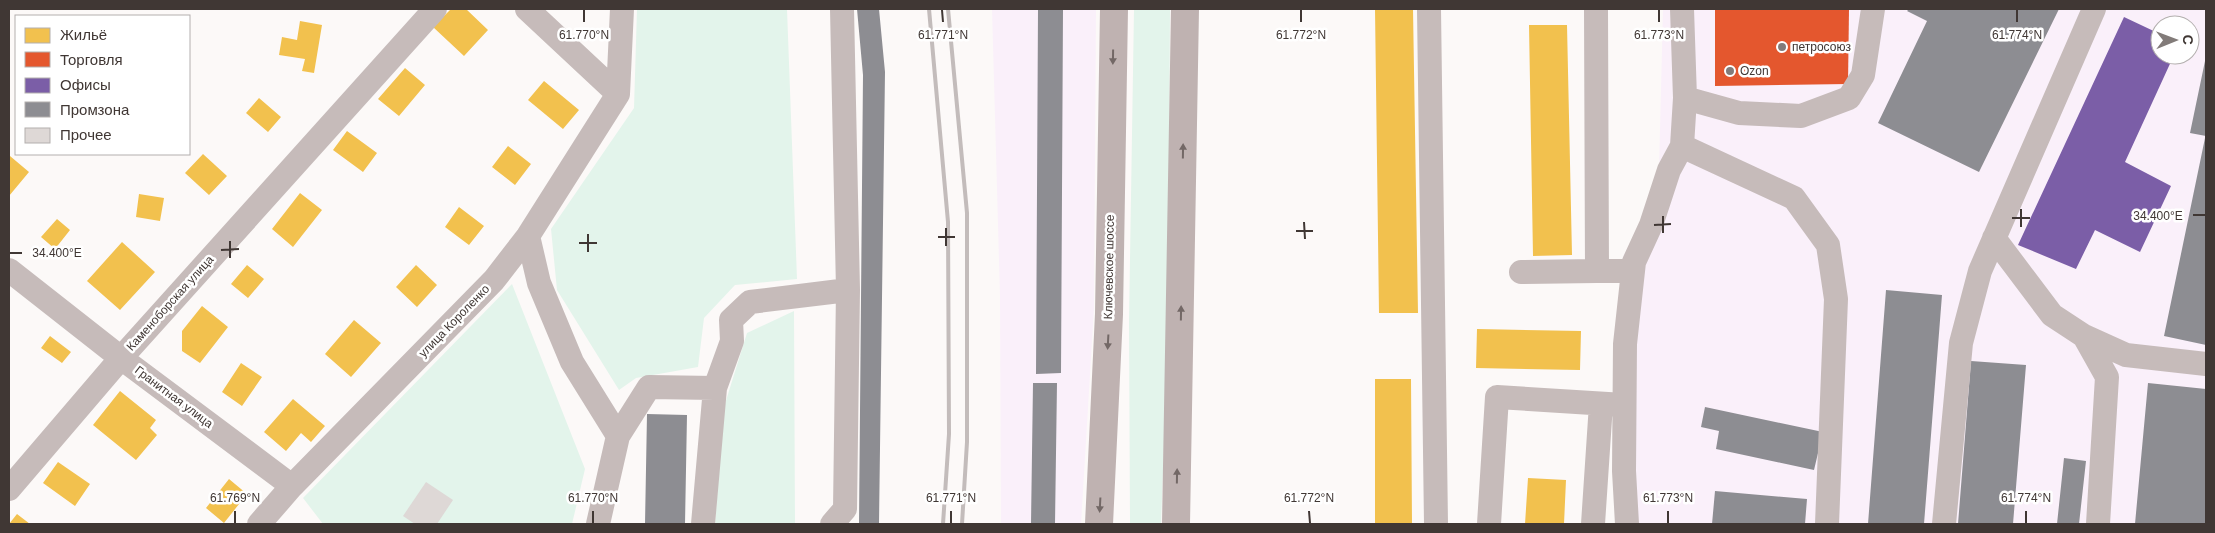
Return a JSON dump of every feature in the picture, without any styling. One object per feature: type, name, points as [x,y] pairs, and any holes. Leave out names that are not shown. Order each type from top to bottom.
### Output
[{"type":"main road","name":"Ключевское шоссе","points":[[1099,524],[1109,314],[1114,9]]},
{"type":"main road","points":[[1176,524],[1185,9]]},
{"type":"street","name":"Каменоборская улица","points":[[9,489],[121,358],[435,9]]},
{"type":"street","points":[[527,9],[618,94]]},
{"type":"street","points":[[618,94],[622,9]]},
{"type":"street","points":[[832,524],[845,509],[848,290],[842,9]]},
{"type":"street","points":[[1429,9],[1436,524]]},
{"type":"street","points":[[1596,9],[1597,271]]},
{"type":"street","points":[[1593,524],[1625,344],[1634,262],[1651,225],[1669,170],[1682,146],[1685,98],[1682,9]]},
{"type":"street","points":[[1685,98],[1739,113],[1800,116],[1849,98],[1863,75],[1873,9]]},
{"type":"street","points":[[1944,524],[1961,343],[1980,271],[2094,9]]},
{"type":"street","name":"улица Короленко","points":[[259,524],[292,486],[494,280],[528,236],[618,94]]},
{"type":"street","points":[[1682,146],[1794,198],[1828,245],[1836,299],[1827,524]]},
{"type":"street","points":[[528,236],[539,283],[572,362],[618,436]]},
{"type":"street","points":[[1994,238],[2052,315],[2084,336],[2126,355],[2206,364]]},
{"type":"street","name":"Гранитная улица","points":[[9,270],[121,358],[292,486]]},
{"type":"street","points":[[1521,272],[1633,271]]},
{"type":"street","points":[[703,524],[715,388],[732,341],[731,320],[750,302],[848,290]]},
{"type":"street","points":[[2084,336],[2108,376],[2098,524]]},
{"type":"street","points":[[598,524],[618,436],[649,387],[715,388]]},
{"type":"street","points":[[1489,524],[1497,396],[1613,404]]},
{"type":"street","points":[[1613,404],[1624,471],[1627,524]]},
{"type":"shaded area","points":[[637,9],[787,9],[797,279],[735,285],[704,318],[698,367],[636,378],[619,390],[557,290],[551,229],[634,108]]},
{"type":"shaded area","points":[[992,9],[1096,9],[1094,308],[1081,524],[1001,524],[1000,296]]},
{"type":"shaded area","points":[[1134,9],[1170,9],[1168,341],[1161,524],[1130,524],[1129,322]]},
{"type":"shaded area","points":[[1663,9],[2206,9],[2206,524],[1618,524],[1615,336],[1623,257],[1644,216],[1659,170]]},
{"type":"shaded area","points":[[512,284],[585,469],[572,524],[323,524],[303,498]]},
{"type":"shaded area","points":[[794,311],[795,524],[715,524],[724,407],[747,333]]},
{"type":"building: Жильё","points":[[451,9],[466,9],[488,30],[464,56],[433,27]]},
{"type":"building: Жильё","points":[[1375,9],[1413,9],[1418,313],[1379,313]]},
{"type":"building: Жильё","points":[[300,21],[322,25],[314,73],[302,71],[305,59],[279,55],[282,37],[297,40]]},
{"type":"building: Жильё","points":[[1529,25],[1567,25],[1572,255],[1533,256]]},
{"type":"building: Жильё","points":[[405,68],[425,85],[399,116],[378,99]]},
{"type":"building: Жильё","points":[[544,81],[579,110],[563,129],[528,100]]},
{"type":"building: Жильё","points":[[259,98],[281,117],[268,132],[246,113]]},
{"type":"building: Жильё","points":[[347,131],[377,153],[363,172],[333,150]]},
{"type":"building: Жильё","points":[[508,146],[531,164],[515,185],[492,167]]},
{"type":"building: Жильё","points":[[203,154],[227,176],[209,195],[185,173]]},
{"type":"building: Жильё","points":[[9,157],[29,172],[9,196]]},
{"type":"building: Жильё","points":[[300,193],[322,210],[293,247],[272,229]]},
{"type":"building: Жильё","points":[[139,194],[164,198],[160,221],[136,217]]},
{"type":"building: Жильё","points":[[459,207],[484,226],[469,245],[445,227]]},
{"type":"building: Жильё","points":[[57,219],[70,230],[55,249],[41,237]]},
{"type":"building: Жильё","points":[[122,242],[155,272],[120,310],[87,281]]},
{"type":"building: Жильё","points":[[247,265],[264,279],[248,298],[231,284]]},
{"type":"building: Жильё","points":[[416,265],[437,285],[417,307],[396,287]]},
{"type":"building: Жильё","points":[[202,306],[228,327],[200,363],[182,351],[182,331]]},
{"type":"building: Жильё","points":[[354,320],[381,343],[351,377],[325,354]]},
{"type":"building: Жильё","points":[[1477,329],[1581,331],[1580,370],[1476,368]]},
{"type":"building: Жильё","points":[[50,336],[71,352],[62,363],[41,348]]},
{"type":"building: Жильё","points":[[241,363],[262,377],[242,406],[222,392]]},
{"type":"building: Жильё","points":[[1375,379],[1411,379],[1412,524],[1375,524]]},
{"type":"building: Жильё","points":[[120,391],[156,420],[150,428],[157,435],[136,460],[93,425]]},
{"type":"building: Жильё","points":[[293,399],[325,426],[311,442],[301,433],[286,451],[264,432]]},
{"type":"building: Жильё","points":[[58,462],[90,484],[75,506],[43,483]]},
{"type":"building: Жильё","points":[[1528,478],[1566,480],[1564,524],[1525,524]]},
{"type":"building: Жильё","points":[[229,479],[247,494],[224,523],[206,508]]},
{"type":"building: Жильё","points":[[17,514],[30,524],[9,524]]},
{"type":"building: Торговля","name":"петросоюз","points":[[1715,9],[1849,9],[1848,84],[1715,86]]},
{"type":"building: Офисы","points":[[2124,17],[2150,29],[2150,65],[2169,65],[2125,162],[2171,186],[2140,252],[2095,230],[2076,269],[2018,245]]},
{"type":"building: Промзона","points":[[857,9],[879,9],[885,72],[879,524],[859,524],[863,75]]},
{"type":"building: Промзона","points":[[1038,9],[1063,9],[1061,373],[1036,374]]},
{"type":"building: Промзона","points":[[1909,9],[2059,9],[1979,172],[1878,123],[1927,21],[1907,11]]},
{"type":"building: Промзона","points":[[2206,61],[2206,136],[2190,133]]},
{"type":"building: Промзона","points":[[2206,138],[2206,345],[2164,336]]},
{"type":"building: Промзона","points":[[1886,290],[1942,295],[1924,524],[1868,524]]},
{"type":"building: Промзона","points":[[1971,361],[2026,365],[2013,524],[1958,524]]},
{"type":"building: Промзона","points":[[1033,383],[1057,383],[1055,524],[1031,524]]},
{"type":"building: Промзона","points":[[2148,383],[2206,389],[2206,524],[2135,524]]},
{"type":"building: Промзона","points":[[1705,407],[1823,432],[1814,470],[1716,449],[1719,431],[1701,427]]},
{"type":"building: Промзона","points":[[647,414],[687,415],[685,524],[645,524]]},
{"type":"building: Промзона","points":[[2064,458],[2086,461],[2079,524],[2057,524]]},
{"type":"building: Промзона","points":[[1715,491],[1807,499],[1805,524],[1712,524]]},
{"type":"building: Прочее","points":[[426,482],[453,500],[437,524],[415,524],[403,516]]},
{"type":"railway","points":[[929,9],[948,222],[949,434],[943,524]]},
{"type":"railway","points":[[948,9],[967,213],[967,442],[962,524]]},
{"type":"place","name":"петросоюз","points":[[1782,47]]},
{"type":"place","name":"Ozon","points":[[1730,71]]}]
